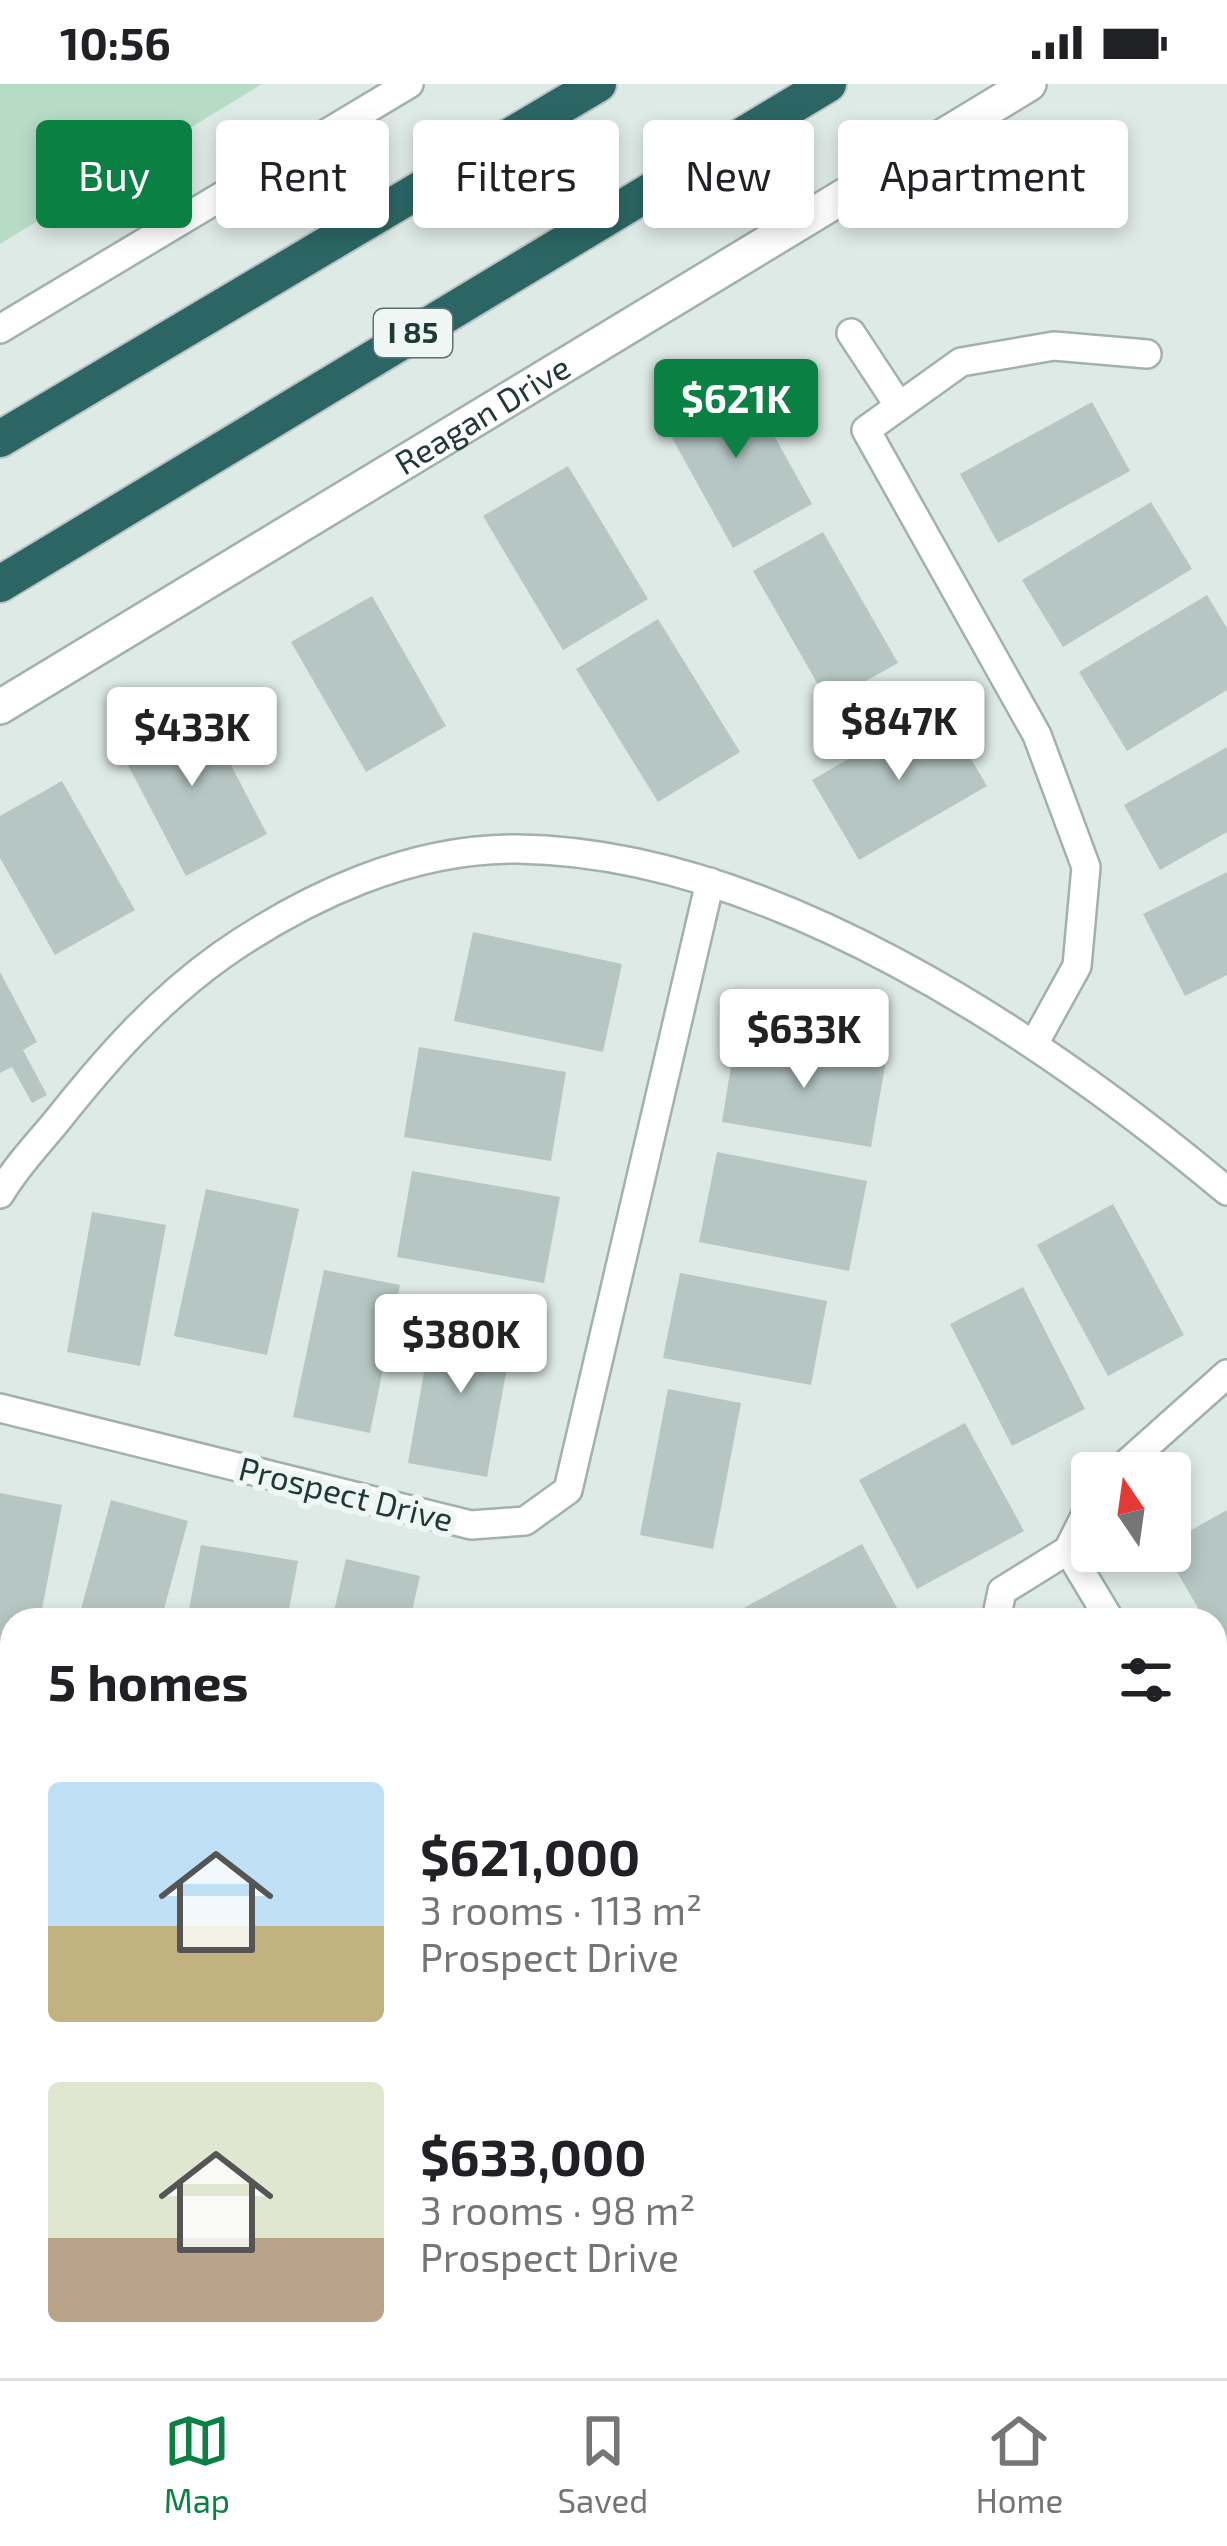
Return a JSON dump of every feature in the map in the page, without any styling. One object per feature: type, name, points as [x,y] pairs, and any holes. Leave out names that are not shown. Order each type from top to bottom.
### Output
[{"type":"highway","points":[[0,439],[598,84]]},
{"type":"highway","name":"I 85","points":[[0,584],[828,84]]},
{"type":"street","points":[[0,328],[410,84]]},
{"type":"street","name":"Reagan Drive","points":[[0,706],[1029,84]]},
{"type":"street","points":[[851,333],[899,406]]},
{"type":"street","points":[[1034,1044],[1077,966],[1086,867],[1037,735],[866,430],[961,362],[1054,346],[1147,354]]},
{"type":"street","points":[[1,1190],[115,1048],[179,985],[322,893],[415,864],[517,849],[587,855],[710,882],[839,935],[1034,1044],[1227,1191]]},
{"type":"street","name":"Prospect Drive","points":[[0,1408],[471,1525],[524,1521],[568,1490],[710,882]]},
{"type":"street","points":[[1139,1452],[1227,1374]]},
{"type":"street","points":[[998,1608],[1002,1591],[1071,1544]]},
{"type":"street","points":[[1068,1550],[1103,1608]]},
{"type":"green space","points":[[0,84],[262,84],[192,127],[192,120],[36,120],[36,222],[0,244]]},
{"type":"building","points":[[740,374],[812,504],[733,548],[661,418]]},
{"type":"building","points":[[1092,402],[1130,471],[998,543],[960,474]]},
{"type":"building","points":[[568,466],[648,599],[563,650],[483,516]]},
{"type":"building","points":[[1151,502],[1192,569],[1063,647],[1022,580]]},
{"type":"building","points":[[823,532],[898,663],[828,702],[753,571]]},
{"type":"building","points":[[1207,595],[1227,628],[1227,690],[1127,751],[1079,672]]},
{"type":"building","points":[[372,596],[446,726],[366,772],[291,642]]},
{"type":"building","points":[[658,619],[740,752],[658,802],[576,669]]},
{"type":"building","points":[[198,702],[267,834],[186,876],[117,744]]},
{"type":"building","points":[[940,706],[987,786],[859,860],[812,780]]},
{"type":"building","points":[[1227,747],[1227,832],[1160,870],[1124,805]]},
{"type":"building","points":[[62,781],[135,910],[55,955],[0,858],[0,816]]},
{"type":"building","points":[[1227,872],[1227,975],[1185,996],[1143,914]]},
{"type":"building","points":[[473,932],[622,964],[603,1052],[454,1021]]},
{"type":"building","points":[[0,972],[37,1042],[23,1050],[47,1095],[32,1103],[12,1067],[0,1073]]},
{"type":"building","points":[[736,1035],[886,1060],[871,1147],[722,1122]]},
{"type":"building","points":[[419,1047],[566,1072],[551,1161],[404,1137]]},
{"type":"building","points":[[717,1152],[867,1181],[849,1271],[699,1242]]},
{"type":"building","points":[[412,1171],[560,1197],[544,1283],[397,1257]]},
{"type":"building","points":[[206,1189],[299,1209],[267,1355],[174,1336]]},
{"type":"building","points":[[1113,1204],[1184,1335],[1108,1376],[1037,1245]]},
{"type":"building","points":[[92,1212],[166,1225],[140,1366],[67,1352]]},
{"type":"building","points":[[324,1270],[400,1285],[370,1433],[293,1417]]},
{"type":"building","points":[[680,1273],[827,1301],[811,1385],[663,1358]]},
{"type":"building","points":[[1023,1287],[1085,1409],[1012,1446],[950,1324]]},
{"type":"building","points":[[434,1315],[514,1329],[487,1477],[408,1463]]},
{"type":"building","points":[[668,1389],[741,1403],[713,1549],[640,1535]]},
{"type":"building","points":[[965,1423],[1024,1531],[917,1589],[859,1480]]},
{"type":"building","points":[[0,1493],[62,1505],[42,1608],[0,1608]]},
{"type":"building","points":[[111,1500],[188,1521],[164,1608],[81,1608]]},
{"type":"building","points":[[1227,1510],[1227,1608],[1198,1608],[1177,1572],[1191,1572],[1191,1530]]},
{"type":"building","points":[[862,1544],[897,1608],[744,1608]]},
{"type":"building","points":[[201,1545],[298,1561],[289,1608],[189,1608]]},
{"type":"building","points":[[346,1559],[420,1576],[413,1608],[335,1608]]}]
